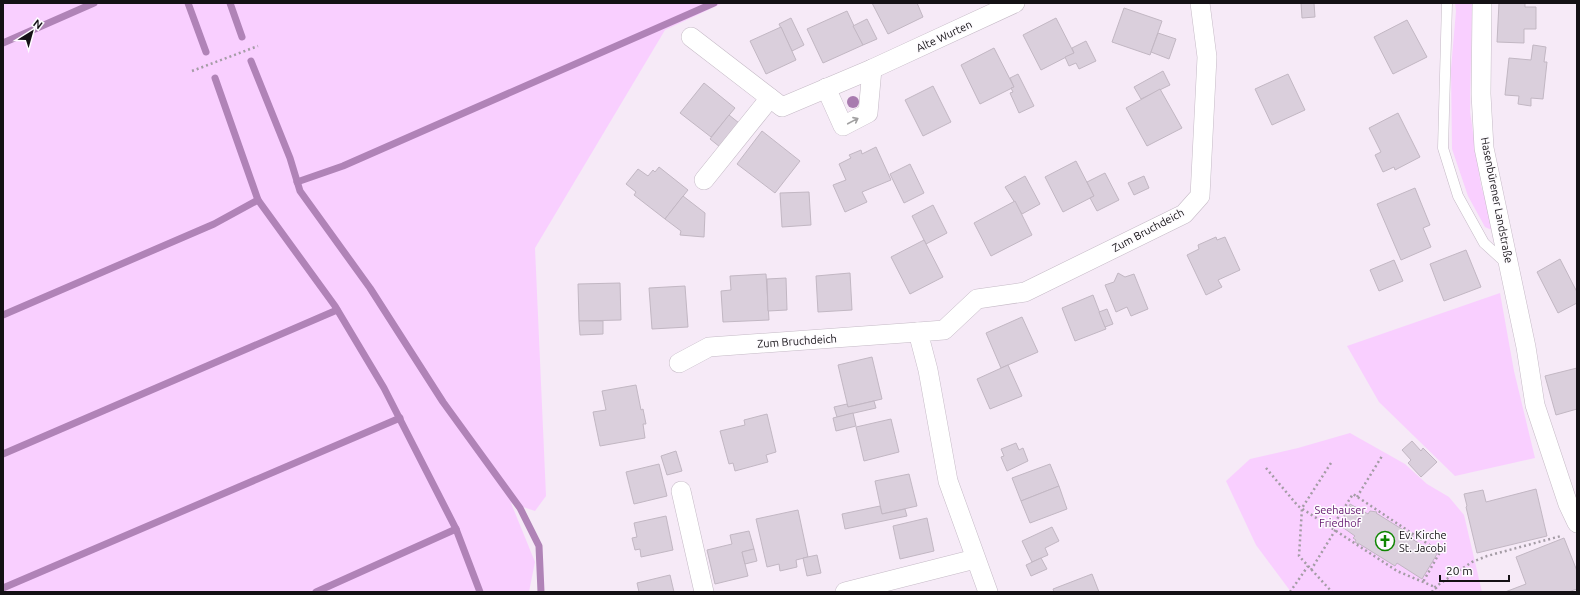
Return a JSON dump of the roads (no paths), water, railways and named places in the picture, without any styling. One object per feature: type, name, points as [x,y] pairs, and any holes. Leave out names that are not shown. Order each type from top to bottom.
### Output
[{"type":"street","name":"Alte Wurten","points":[[691,37],[782,107],[872,70],[1015,3]]},
{"type":"street","name":"Zum Bruchdeich","points":[[679,363],[709,347],[944,330],[977,299],[1025,292],[1184,214],[1200,196],[1207,57],[1200,3]]},
{"type":"street","name":"Hasenbürener Landstraße","points":[[1482,3],[1481,94],[1484,148],[1526,347],[1535,405],[1568,504],[1570,529]]},
{"type":"street","points":[[826,88],[843,126],[868,113],[872,70]]},
{"type":"street","points":[[704,180],[770,98]]},
{"type":"street","points":[[918,332],[928,370],[948,481],[988,592]]},
{"type":"street","points":[[681,491],[704,592]]},
{"type":"street","points":[[845,592],[975,559]]},
{"type":"lane","points":[[1447,3],[1443,148],[1458,196],[1484,244],[1510,268]]},
{"type":"waterway","points":[[3,43],[94,3]]},
{"type":"waterway","points":[[188,3],[206,52]]},
{"type":"waterway","points":[[230,3],[242,37]]},
{"type":"waterway","points":[[297,182],[343,166],[714,3]]},
{"type":"waterway","points":[[251,61],[290,158],[300,191],[370,288],[443,402],[520,508],[539,546],[541,592]]},
{"type":"waterway","points":[[215,78],[258,200],[335,306],[384,388],[456,529],[480,592]]},
{"type":"waterway","points":[[3,315],[214,224],[258,200]]},
{"type":"waterway","points":[[3,454],[337,310]]},
{"type":"waterway","points":[[3,588],[400,418]]},
{"type":"waterway","points":[[316,592],[456,529]]},
{"type":"place","name":"Ev. Kirche St. Jacobi","points":[[1385,541]]},
{"type":"park label","name":"Seehauser Friedhof","points":[[1340,516]]}]
